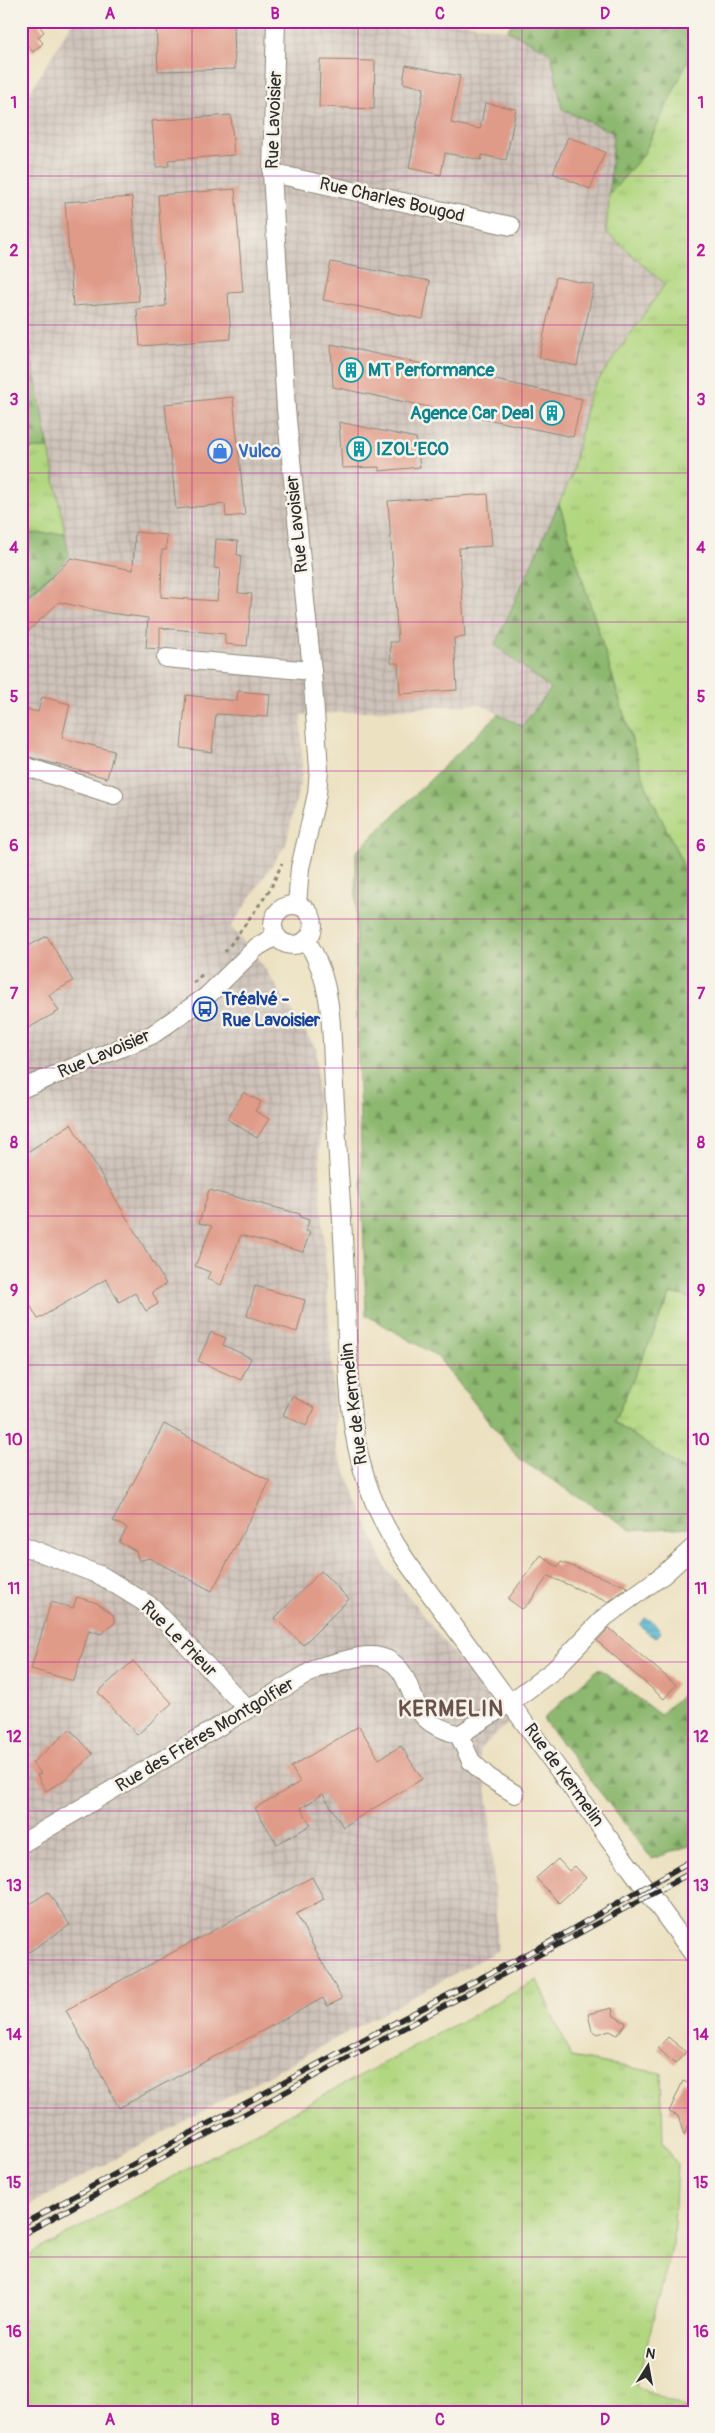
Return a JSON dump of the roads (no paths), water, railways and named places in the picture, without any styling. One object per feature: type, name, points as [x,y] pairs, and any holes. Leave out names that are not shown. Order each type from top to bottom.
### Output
[{"type":"street","name":"Rue Lavoisier","points":[[276,21],[272,173],[286,409],[312,670],[319,769],[317,794],[300,868],[296,905]]},
{"type":"street","name":"Rue Charles Bougod","points":[[272,173],[511,226]]},
{"type":"street","points":[[166,658],[312,670]]},
{"type":"street","points":[[21,765],[114,795]]},
{"type":"street","points":[[296,905],[308,912],[312,918],[312,932],[306,940],[295,945],[288,945],[276,936],[273,929],[275,915],[284,906],[296,905]]},
{"type":"street","name":"Rue Lavoisier","points":[[21,1089],[152,1035],[199,1002],[257,947],[276,936]]},
{"type":"street","name":"Rue de Kermelin","points":[[306,940],[328,990],[345,1277],[347,1372],[355,1445],[363,1475],[388,1534],[694,1955]]},
{"type":"street","name":"Rue Le Prieur","points":[[21,1545],[102,1576],[152,1607],[246,1708]]},
{"type":"street","points":[[515,1794],[488,1777],[471,1761],[459,1735],[510,1702],[554,1670],[605,1617],[663,1575],[694,1547]]},
{"type":"street","name":"Rue des Frères Montgolfier","points":[[21,1844],[246,1708],[319,1667],[362,1657],[380,1657],[397,1665],[404,1675],[420,1712],[435,1726],[459,1735]]},
{"type":"water","points":[[645,1618],[652,1621],[661,1632],[656,1638],[639,1624]]},
{"type":"railway","points":[[21,2225],[379,2031],[550,1942],[694,1859]]},
{"type":"railway","points":[[21,2235],[694,1871]]},
{"type":"place","name":"MT Performance","points":[[351,370]]},
{"type":"place","name":"Agence Car Deal","points":[[552,413]]},
{"type":"place","name":"IZOL’ECO","points":[[359,449]]},
{"type":"place","name":"Vulco","points":[[220,451]]},
{"type":"place","name":"Tréalvé - Rue Lavoisier","points":[[205,1009]]},
{"type":"district","name":"KERMELIN","points":[[451,1709]]}]
